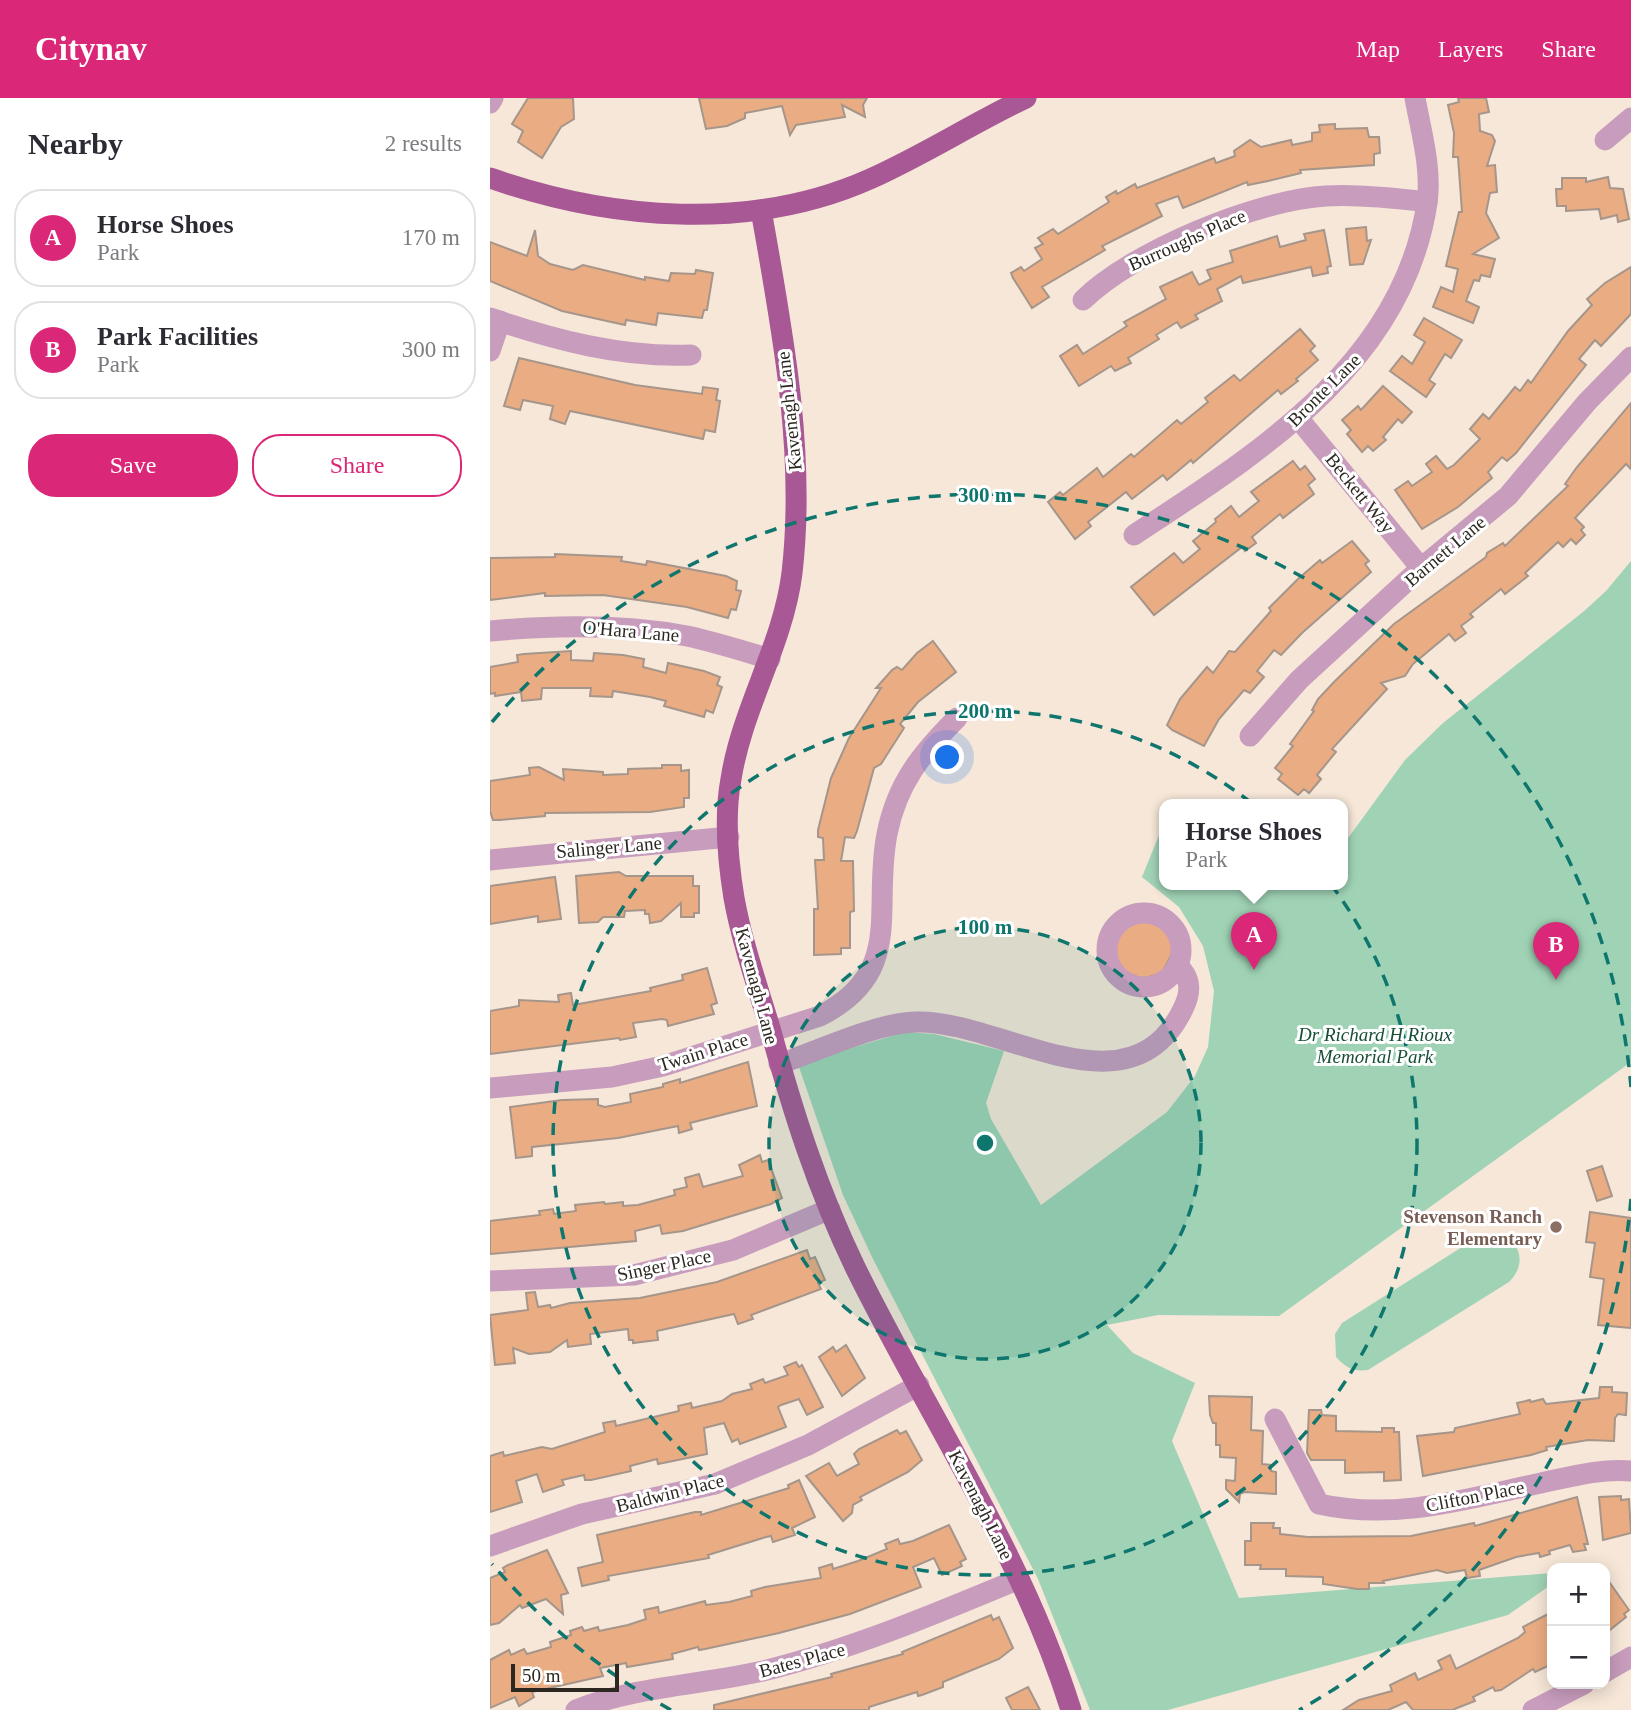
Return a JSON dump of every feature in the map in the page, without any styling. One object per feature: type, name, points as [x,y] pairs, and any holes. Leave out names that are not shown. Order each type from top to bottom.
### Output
[{"type":"main road","points":[[490,178],[574,204],[614,210],[687,213],[761,210],[869,180],[1026,98]]},
{"type":"main road","name":"Kavenagh Lane","points":[[761,210],[790,393],[798,498],[791,577],[770,659],[744,730],[731,778],[729,836],[736,906],[798,1133],[855,1267],[1019,1579],[1059,1672],[1071,1710]]},
{"type":"street","points":[[490,103],[493,98]]},
{"type":"street","name":"Bronte Lane","points":[[1134,535],[1258,450],[1298,418],[1345,374],[1380,325],[1406,276],[1427,202],[1426,166],[1415,98]]},
{"type":"street","points":[[1605,140],[1631,118]]},
{"type":"street","name":"Burroughs Place","points":[[1083,300],[1122,268],[1224,221],[1257,209],[1326,196],[1427,202]]},
{"type":"street","points":[[490,351],[495,320],[626,353],[691,355]]},
{"type":"street","name":"Barnett Lane","points":[[1250,736],[1292,687],[1421,569],[1508,496],[1587,402],[1631,357]]},
{"type":"street","name":"Beckett Way","points":[[1298,418],[1421,569]]},
{"type":"street","name":"O'Hara Lane","points":[[490,631],[553,625],[599,627],[687,636],[770,659]]},
{"type":"street","name":"Twain Place","points":[[490,1088],[612,1077],[663,1066],[820,1016],[838,1007],[866,980],[881,944],[883,866],[887,835],[895,806],[923,752],[957,718]]},
{"type":"street","name":"Salinger Lane","points":[[490,860],[729,836]]},
{"type":"street","points":[[779,1064],[871,1032],[916,1022],[974,1030],[1083,1061],[1116,1061],[1152,1045],[1175,1024],[1190,991],[1187,974],[1178,966]]},
{"type":"street","name":"Singer Place","points":[[490,1281],[634,1275],[733,1250],[830,1209]]},
{"type":"street","name":"Baldwin Place","points":[[490,1546],[582,1514],[715,1484],[808,1445],[919,1385]]},
{"type":"street","name":"Clifton Place","points":[[1275,1419],[1319,1504],[1352,1512],[1398,1511],[1587,1473],[1631,1471]]},
{"type":"street","name":"Bates Place","points":[[576,1710],[604,1699],[761,1671],[852,1647],[1019,1579]]},
{"type":"street","points":[[1610,1669],[1631,1658]]},
{"type":"street","points":[[1533,1710],[1574,1689]]},
{"type":"green space","name":"Dr Richard H Rioux Memorial Park","points":[[1631,561],[1631,1062],[1279,1316],[1158,1315],[1107,1325],[1133,1353],[1195,1383],[1172,1441],[1239,1598],[1547,1573],[1547,1588],[1508,1615],[1168,1710],[1090,1710],[1038,1579],[873,1259],[843,1195],[798,1064],[905,1032],[934,1034],[1004,1051],[986,1103],[991,1119],[1041,1205],[1167,1112],[1195,1076],[1208,1047],[1214,991],[1203,946],[1179,907],[1142,877],[1159,835],[1159,890],[1348,890],[1348,838],[1405,760],[1443,723],[1606,591]]},
{"type":"green space","points":[[1499,1233],[1512,1242],[1519,1254],[1518,1268],[1509,1282],[1368,1370],[1351,1368],[1336,1357],[1335,1334],[1342,1323],[1481,1235]]},
{"type":"building","points":[[528,98],[573,98],[574,119],[561,127],[542,158],[518,142],[523,131],[512,124]]},
{"type":"building","points":[[699,98],[867,98],[863,105],[865,117],[842,105],[845,117],[796,125],[790,135],[782,106],[745,113],[745,118],[727,126],[706,129]]},
{"type":"building","points":[[1458,98],[1486,98],[1489,112],[1479,114],[1480,131],[1492,135],[1495,141],[1487,166],[1495,165],[1497,192],[1490,193],[1486,213],[1499,238],[1473,254],[1495,259],[1490,277],[1481,275],[1479,281],[1474,280],[1466,301],[1479,307],[1473,323],[1433,307],[1441,287],[1453,292],[1458,269],[1446,266],[1459,212],[1462,212],[1458,157],[1453,157],[1454,133],[1448,105],[1459,102]]},
{"type":"building","points":[[1335,124],[1335,129],[1367,128],[1369,137],[1379,137],[1380,153],[1374,154],[1374,165],[1300,170],[1301,173],[1268,181],[1248,185],[1247,182],[1183,208],[1178,196],[1156,204],[1162,216],[1102,246],[1105,250],[1042,287],[1049,297],[1032,308],[1013,278],[1011,273],[1021,267],[1024,271],[1042,259],[1035,248],[1043,244],[1038,238],[1053,229],[1058,234],[1109,202],[1106,197],[1116,191],[1117,194],[1135,184],[1137,188],[1214,158],[1216,163],[1235,156],[1234,151],[1250,140],[1261,147],[1291,140],[1292,145],[1312,141],[1312,133],[1320,132],[1319,125]]},
{"type":"building","points":[[1608,177],[1610,188],[1623,189],[1629,219],[1618,222],[1617,215],[1601,219],[1599,209],[1566,211],[1566,206],[1557,206],[1556,189],[1562,189],[1562,178],[1586,178],[1586,182]]},
{"type":"building","points":[[1366,227],[1367,241],[1371,240],[1363,264],[1350,265],[1346,229]]},
{"type":"building","points":[[535,230],[538,256],[550,264],[573,270],[583,265],[645,280],[645,277],[669,281],[671,273],[695,274],[696,270],[713,273],[707,310],[704,310],[702,318],[658,313],[656,325],[626,320],[625,325],[562,311],[490,281],[490,242],[527,256]]},
{"type":"building","points":[[1324,230],[1331,266],[1327,267],[1328,273],[1313,276],[1311,267],[1243,283],[1241,276],[1217,289],[1222,301],[1195,315],[1198,319],[1181,328],[1177,322],[1156,335],[1159,339],[1128,358],[1131,363],[1115,371],[1111,366],[1079,386],[1060,356],[1077,345],[1083,354],[1127,326],[1124,322],[1166,299],[1160,287],[1192,272],[1199,285],[1211,279],[1207,270],[1233,262],[1230,251],[1277,236],[1280,247],[1306,240],[1304,234]]},
{"type":"building","points":[[1631,267],[1631,314],[1601,346],[1595,340],[1579,359],[1586,365],[1516,453],[1507,461],[1502,457],[1488,472],[1492,478],[1458,507],[1422,529],[1395,490],[1408,481],[1412,486],[1432,472],[1426,464],[1436,456],[1447,469],[1454,465],[1480,439],[1470,429],[1483,414],[1489,419],[1515,387],[1520,391],[1528,380],[1531,383],[1568,331],[1592,305],[1587,299],[1605,283]]},
{"type":"building","points":[[1424,318],[1462,340],[1451,358],[1445,354],[1429,380],[1435,384],[1426,397],[1390,371],[1402,356],[1412,364],[1425,342],[1414,335]]},
{"type":"building","points":[[1300,329],[1315,346],[1310,351],[1318,360],[1296,379],[1298,381],[1281,394],[1278,390],[1193,463],[1191,460],[1167,480],[1163,475],[1132,499],[1126,492],[1088,522],[1091,526],[1075,539],[1048,502],[1060,492],[1063,495],[1097,468],[1103,477],[1131,454],[1134,457],[1177,420],[1181,424],[1208,402],[1205,398],[1234,375],[1240,381]]},
{"type":"building","points":[[519,358],[635,385],[702,394],[703,387],[718,389],[716,400],[720,401],[715,432],[705,430],[703,439],[570,411],[565,424],[550,419],[553,406],[523,400],[520,410],[504,406]]},
{"type":"building","points":[[1383,386],[1412,412],[1402,423],[1398,419],[1383,437],[1386,440],[1373,451],[1368,446],[1362,452],[1347,434],[1351,430],[1342,420],[1358,406],[1361,410]]},
{"type":"building","points":[[1631,403],[1631,469],[1626,464],[1575,518],[1584,527],[1581,530],[1585,535],[1576,544],[1571,539],[1563,547],[1558,542],[1525,573],[1528,576],[1505,594],[1501,589],[1470,614],[1473,617],[1461,626],[1466,633],[1455,641],[1449,634],[1413,664],[1405,676],[1381,683],[1387,689],[1332,749],[1336,752],[1317,775],[1321,779],[1309,793],[1304,789],[1298,795],[1278,779],[1282,774],[1275,768],[1293,746],[1290,744],[1314,711],[1312,710],[1318,699],[1394,624],[1486,557],[1487,553],[1503,543],[1505,546],[1568,486],[1565,484],[1577,467]]},
{"type":"building","points":[[1293,461],[1300,470],[1305,466],[1315,479],[1308,485],[1314,494],[1283,518],[1280,514],[1252,537],[1256,543],[1245,551],[1242,547],[1154,615],[1131,587],[1174,553],[1183,563],[1200,549],[1193,541],[1216,522],[1215,519],[1231,506],[1239,517],[1259,501],[1251,492]]},
{"type":"building","points":[[1352,541],[1369,561],[1365,564],[1371,572],[1281,655],[1274,650],[1257,671],[1264,677],[1250,693],[1244,690],[1219,719],[1204,746],[1172,730],[1167,725],[1180,699],[1207,667],[1213,673],[1229,651],[1235,652],[1271,611],[1269,608],[1298,579],[1320,560],[1322,563]]},
{"type":"building","points":[[555,554],[622,557],[621,561],[646,565],[647,561],[726,576],[737,581],[736,590],[741,591],[736,610],[731,609],[728,618],[687,607],[603,595],[545,596],[545,593],[490,600],[490,558],[555,557]]},
{"type":"building","points":[[933,641],[956,672],[918,702],[900,724],[904,728],[881,764],[874,768],[857,831],[854,838],[845,837],[841,861],[853,861],[854,911],[850,912],[850,948],[841,948],[841,954],[814,955],[814,909],[818,909],[815,860],[824,860],[823,838],[818,837],[818,830],[831,778],[849,738],[881,688],[876,688],[892,670],[897,667],[902,670],[917,653]]},
{"type":"building","points":[[571,651],[571,660],[593,661],[594,653],[623,655],[644,659],[643,667],[666,673],[668,663],[704,671],[720,677],[717,685],[722,687],[713,713],[706,710],[704,717],[664,706],[666,701],[650,697],[613,691],[612,697],[590,696],[591,688],[542,688],[541,699],[522,701],[521,692],[495,696],[495,693],[490,694],[490,667],[518,662],[517,655]]},
{"type":"building","points":[[662,765],[681,765],[681,771],[689,770],[689,798],[684,798],[684,807],[650,812],[545,813],[545,816],[500,820],[493,820],[490,811],[490,781],[530,775],[529,768],[539,767],[564,780],[563,769],[603,772],[603,775],[628,774],[628,769],[662,768]]},
{"type":"building","points":[[619,872],[626,876],[693,876],[693,886],[699,886],[699,913],[694,913],[694,917],[681,917],[681,903],[661,921],[650,923],[649,914],[645,914],[645,910],[625,911],[624,917],[603,917],[598,922],[579,923],[576,876]]},
{"type":"building","points":[[555,877],[561,919],[538,922],[538,916],[490,924],[490,886]]},
{"type":"building","points":[[1145,919],[1160,924],[1167,931],[1174,950],[1162,973],[1142,979],[1123,971],[1115,958],[1114,948],[1116,937],[1125,925]]},
{"type":"building","points":[[707,968],[717,1003],[711,1005],[714,1014],[668,1026],[667,1020],[662,1019],[633,1023],[636,1037],[620,1040],[490,1054],[490,1011],[519,1006],[519,1000],[559,1002],[558,995],[571,993],[573,1005],[651,991],[650,988],[683,980],[682,975]]},
{"type":"building","points":[[748,1062],[757,1106],[690,1123],[692,1129],[679,1133],[678,1126],[618,1138],[532,1147],[532,1156],[516,1158],[510,1107],[562,1100],[598,1099],[598,1105],[605,1107],[631,1102],[630,1094],[663,1087],[663,1084],[680,1079],[680,1083]]},
{"type":"building","points":[[760,1155],[762,1162],[768,1160],[782,1198],[771,1204],[683,1231],[662,1234],[660,1225],[635,1231],[636,1241],[490,1254],[490,1221],[540,1215],[539,1211],[553,1209],[554,1214],[576,1211],[575,1205],[623,1202],[623,1206],[638,1205],[675,1195],[674,1190],[687,1187],[685,1178],[699,1174],[703,1187],[743,1176],[739,1165]]},
{"type":"building","points":[[1602,1166],[1612,1196],[1597,1201],[1587,1171]]},
{"type":"building","points":[[1590,1212],[1631,1218],[1631,1328],[1598,1325],[1604,1279],[1590,1277],[1595,1243],[1586,1242]]},
{"type":"building","points":[[807,1250],[810,1259],[815,1257],[825,1280],[818,1283],[821,1289],[751,1315],[753,1319],[738,1324],[734,1314],[657,1331],[658,1340],[633,1343],[633,1340],[629,1340],[628,1329],[590,1334],[591,1344],[568,1347],[567,1340],[550,1352],[529,1354],[513,1348],[515,1363],[495,1365],[490,1315],[528,1310],[526,1293],[535,1292],[538,1307],[550,1305],[551,1308],[570,1303],[640,1298],[717,1282]]},
{"type":"building","points":[[846,1345],[865,1378],[842,1396],[819,1357],[833,1347],[836,1352]]},
{"type":"building","points":[[796,1362],[799,1367],[802,1365],[823,1407],[807,1415],[799,1399],[781,1405],[778,1407],[786,1427],[740,1444],[738,1439],[732,1442],[724,1423],[704,1428],[707,1454],[658,1464],[657,1459],[630,1466],[631,1471],[591,1480],[585,1480],[584,1475],[562,1480],[564,1485],[543,1492],[537,1474],[516,1481],[522,1502],[490,1512],[490,1456],[503,1452],[504,1456],[542,1447],[552,1449],[605,1432],[603,1423],[615,1421],[616,1426],[679,1411],[678,1406],[691,1403],[692,1408],[722,1401],[732,1394],[752,1389],[750,1384],[763,1379],[765,1383],[788,1375],[784,1367]]},
{"type":"building","points":[[1600,1387],[1612,1387],[1612,1392],[1627,1393],[1626,1415],[1618,1414],[1615,1418],[1614,1441],[1588,1440],[1546,1447],[1547,1450],[1531,1455],[1423,1476],[1417,1436],[1454,1432],[1455,1428],[1520,1414],[1517,1403],[1530,1400],[1543,1399],[1546,1404],[1599,1398]]},
{"type":"building","points":[[1209,1396],[1252,1397],[1251,1430],[1263,1431],[1262,1464],[1271,1465],[1271,1471],[1276,1472],[1276,1494],[1244,1492],[1240,1494],[1239,1502],[1226,1489],[1226,1480],[1235,1481],[1236,1458],[1220,1457],[1220,1445],[1216,1445],[1216,1423],[1213,1423],[1210,1415]]},
{"type":"building","points":[[1309,1410],[1321,1410],[1322,1415],[1336,1416],[1336,1431],[1382,1432],[1382,1428],[1394,1428],[1394,1432],[1399,1432],[1401,1480],[1384,1481],[1384,1472],[1345,1473],[1345,1460],[1311,1460],[1307,1453]]},
{"type":"building","points":[[897,1430],[900,1434],[906,1431],[922,1460],[908,1472],[860,1497],[862,1500],[853,1505],[852,1513],[843,1521],[806,1476],[829,1463],[837,1476],[859,1464],[854,1454],[859,1449]]},
{"type":"building","points":[[799,1480],[815,1517],[792,1528],[795,1535],[773,1542],[771,1536],[766,1537],[708,1555],[709,1558],[608,1576],[609,1580],[582,1586],[578,1568],[603,1562],[597,1535],[695,1512],[701,1512],[701,1515],[789,1488],[788,1485]]},
{"type":"building","points":[[1621,1496],[1621,1500],[1629,1499],[1631,1533],[1603,1540],[1599,1497]]},
{"type":"building","points":[[1577,1497],[1588,1544],[1584,1544],[1586,1550],[1573,1552],[1570,1545],[1549,1551],[1550,1554],[1540,1557],[1539,1553],[1516,1557],[1479,1570],[1480,1576],[1467,1578],[1465,1570],[1447,1573],[1437,1570],[1383,1581],[1384,1583],[1369,1583],[1369,1589],[1357,1589],[1323,1584],[1323,1577],[1286,1576],[1286,1569],[1260,1569],[1261,1565],[1245,1565],[1245,1541],[1251,1541],[1251,1523],[1274,1523],[1273,1528],[1280,1528],[1280,1534],[1308,1537],[1411,1536],[1474,1523],[1475,1526]]},
{"type":"building","points":[[949,1525],[966,1559],[960,1562],[962,1566],[942,1575],[934,1558],[913,1567],[921,1587],[850,1614],[779,1633],[705,1649],[699,1650],[698,1647],[672,1654],[673,1659],[627,1667],[626,1663],[600,1668],[603,1676],[532,1692],[534,1697],[519,1706],[515,1697],[490,1708],[490,1660],[509,1650],[511,1655],[524,1649],[527,1654],[551,1647],[550,1642],[571,1635],[570,1631],[582,1627],[584,1631],[598,1627],[599,1631],[628,1625],[646,1619],[644,1610],[658,1607],[659,1613],[705,1601],[706,1605],[729,1602],[752,1596],[751,1591],[765,1587],[821,1578],[819,1568],[832,1564],[833,1569],[858,1561],[887,1549],[885,1544],[898,1539],[900,1544],[913,1541]]},
{"type":"building","points":[[547,1550],[568,1593],[561,1595],[563,1614],[546,1599],[522,1608],[520,1605],[499,1623],[490,1625],[490,1578],[505,1572],[503,1568],[508,1565]]},
{"type":"building","points":[[1610,1583],[1629,1610],[1624,1614],[1626,1617],[1610,1630]]},
{"type":"building","points":[[991,1615],[993,1620],[999,1617],[1013,1648],[999,1659],[943,1682],[943,1687],[922,1695],[918,1696],[917,1692],[869,1707],[869,1710],[714,1710],[714,1705],[832,1677],[831,1674],[903,1654],[902,1652]]},
{"type":"building","points":[[1547,1615],[1547,1666],[1535,1672],[1533,1669],[1501,1690],[1495,1691],[1493,1687],[1473,1697],[1475,1701],[1452,1710],[1413,1710],[1406,1702],[1388,1710],[1343,1710],[1359,1700],[1392,1691],[1390,1685],[1415,1673],[1418,1680],[1442,1669],[1438,1661],[1450,1655],[1456,1669],[1518,1638],[1525,1632],[1523,1627]]},
{"type":"building","points":[[1028,1687],[1040,1710],[1012,1710],[1006,1698]]},
{"type":"place","name":"Horse Shoes","points":[[1254,970]]},
{"type":"place","name":"Park Facilities","points":[[1556,980]]},
{"type":"place","name":"Stevenson Ranch Elementary","points":[[1556,1227]]}]
